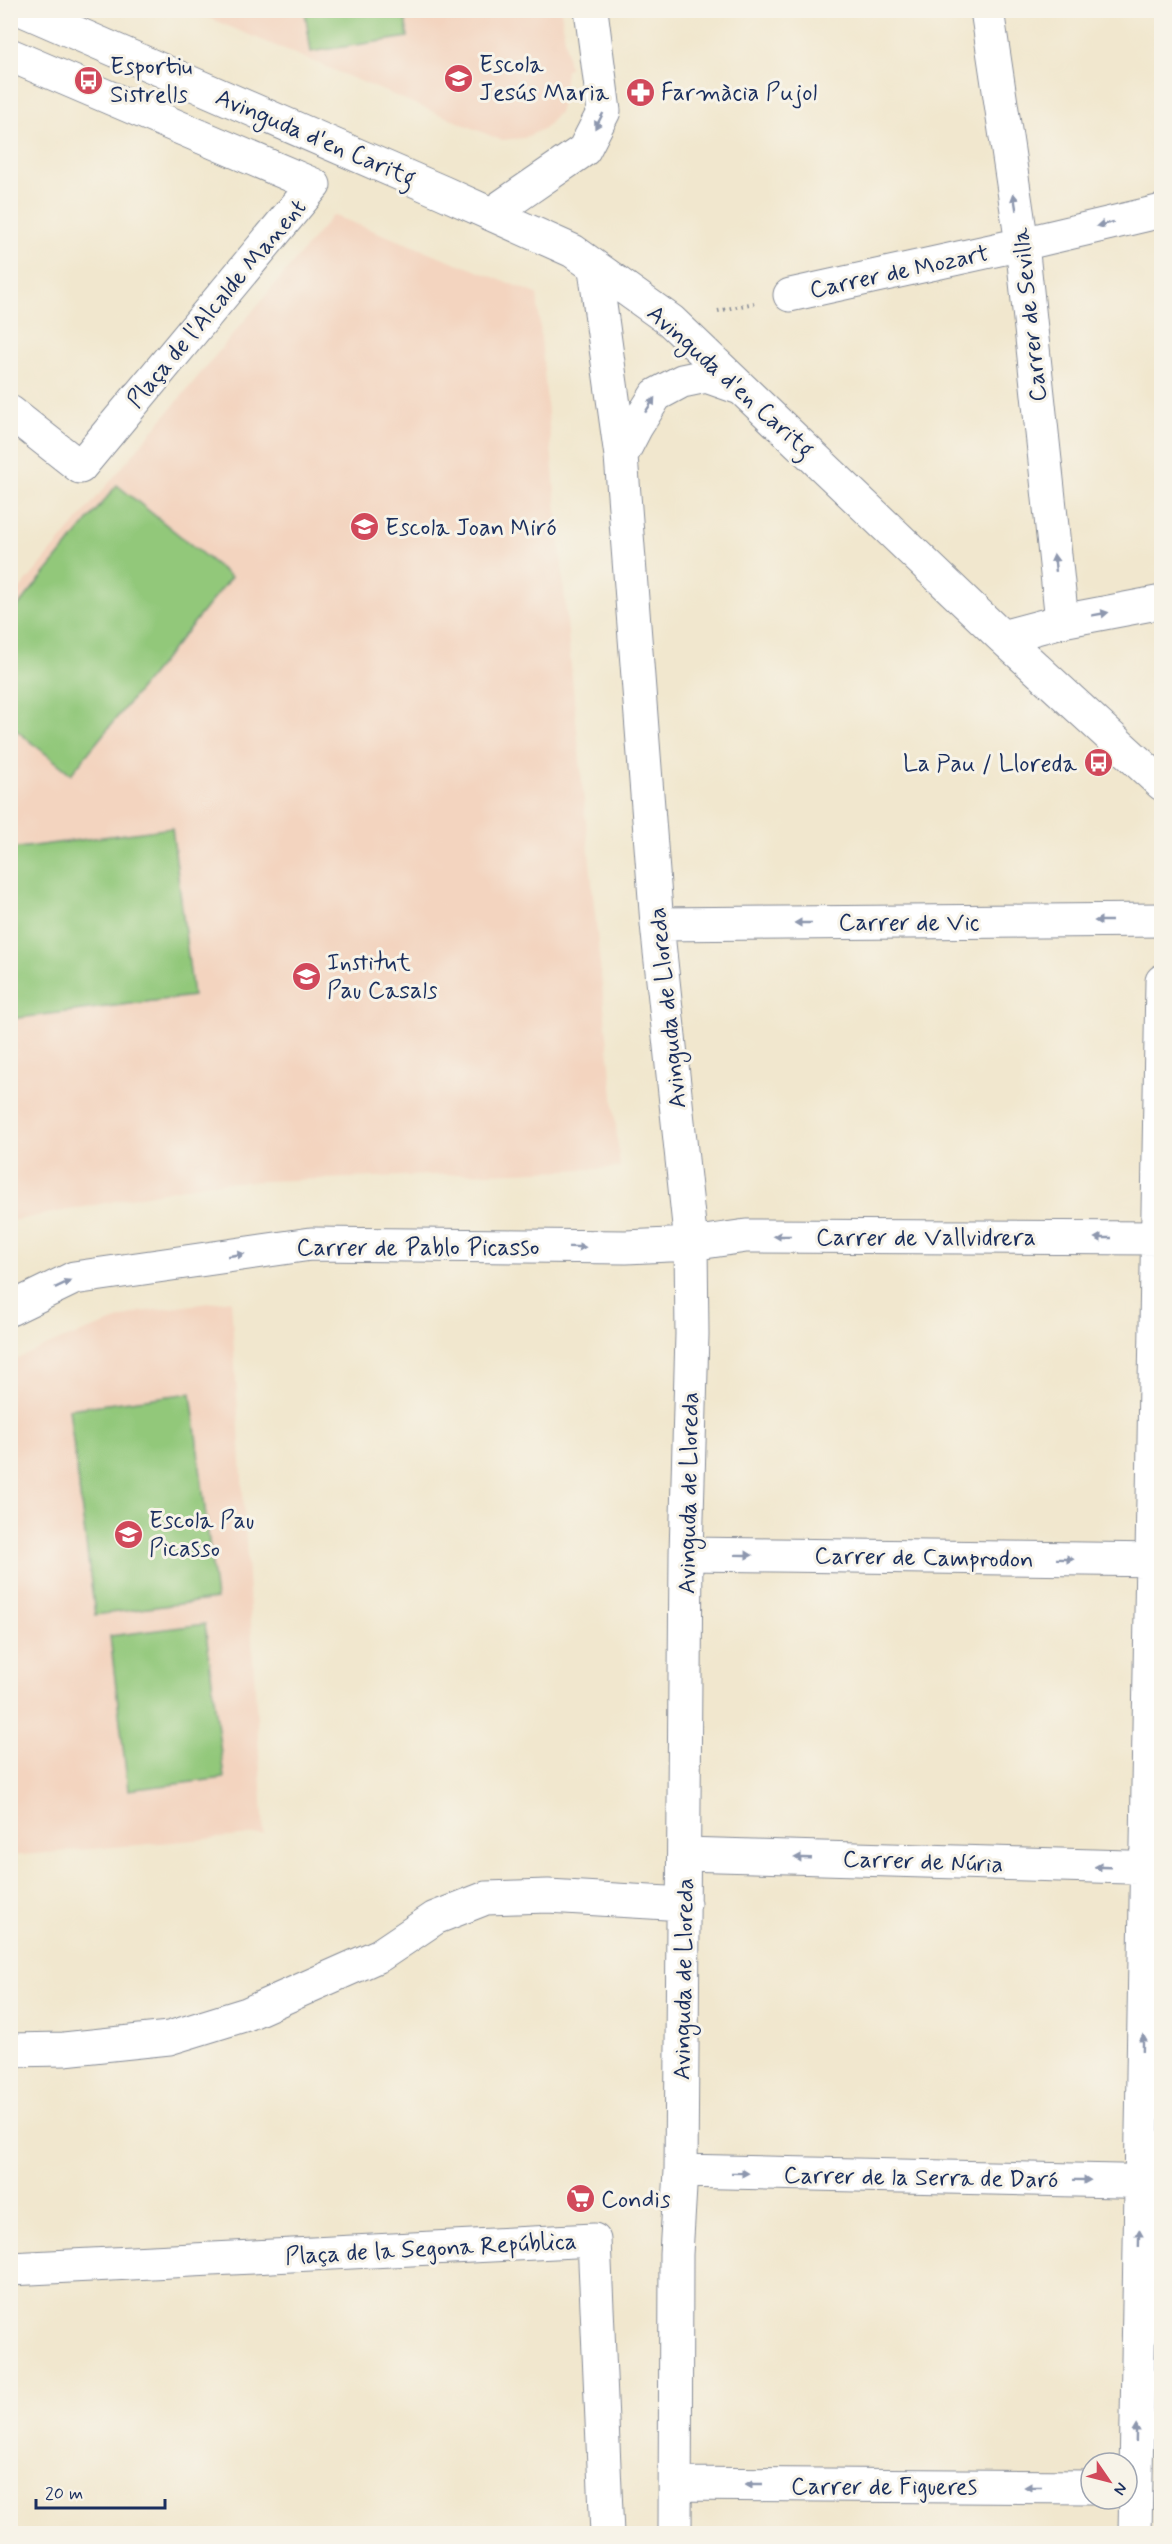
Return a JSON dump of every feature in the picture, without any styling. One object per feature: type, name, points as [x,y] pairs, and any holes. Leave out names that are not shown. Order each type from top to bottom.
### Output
[{"type":"street","name":"Avinguda d'en Caritg","points":[[23,10],[491,213],[573,251],[595,269],[671,321],[1002,637],[1161,784]]},
{"type":"street","points":[[491,213],[584,150],[604,111],[591,10]]},
{"type":"street","name":"Carrer de Sevilla","points":[[987,10],[1022,244],[1062,621]]},
{"type":"street","name":"Plaça de l'Alcalde Manent","points":[[10,55],[314,185],[80,467],[10,412]]},
{"type":"street","name":"Carrer de Mozart","points":[[790,295],[1161,211]]},
{"type":"street","name":"Avinguda de Lloreda","points":[[595,269],[621,456],[657,924],[691,1244],[692,1334],[686,1554],[681,2171],[676,2254],[675,2534]]},
{"type":"street","points":[[621,456],[656,395],[682,381],[706,376],[741,388]]},
{"type":"street","points":[[1002,637],[1062,621],[1161,602]]},
{"type":"street","name":"Carrer de Vic","points":[[657,924],[1161,920]]},
{"type":"street","points":[[1136,2534],[1141,2488],[1151,2181],[1161,981]]},
{"type":"street","name":"Carrer de Vallvidrera","points":[[691,1244],[746,1236],[1160,1238]]},
{"type":"street","name":"Carrer de Pablo Picasso","points":[[10,1309],[75,1278],[311,1244],[626,1247],[691,1244]]},
{"type":"street","name":"Carrer de Camprodon","points":[[686,1554],[1157,1560]]},
{"type":"street","name":"Carrer de Núria","points":[[684,1854],[1154,1868]]},
{"type":"street","points":[[10,2050],[64,2049],[169,2038],[246,2014],[380,1955],[435,1918],[486,1898],[548,1896],[684,1904]]},
{"type":"street","name":"Carrer de la Serra de Daró","points":[[681,2171],[1151,2181]]},
{"type":"street","name":"Plaça de la Segona República","points":[[10,2269],[594,2240],[607,2534]]},
{"type":"street","name":"Carrer de Figueres","points":[[676,2484],[1079,2487]]},
{"type":"path","name":"Carrer de Mozart","points":[[671,321],[790,295]]},
{"type":"shaded area","name":"Escola Jesús Maria","points":[[192,11],[561,11],[569,68],[566,70],[563,99],[559,112],[545,128],[524,138],[501,140]]},
{"type":"shaded area","name":"Institut Pau Casals","points":[[333,215],[537,294],[620,1168],[209,1183],[11,1221],[11,726],[70,774],[116,485],[11,615],[11,600]]},
{"type":"shaded area","name":"Escola Pau Picasso","points":[[231,1300],[264,1834],[11,1856],[10,1362],[50,1344],[140,1312]]},
{"type":"green space","points":[[305,11],[404,11],[408,37],[311,52]]},
{"type":"green space","points":[[117,485],[231,577],[71,774],[11,726],[11,615]]},
{"type":"green space","points":[[172,828],[193,996],[11,1019],[11,849]]},
{"type":"green space","points":[[191,1393],[216,1599],[95,1615],[69,1409]]},
{"type":"green space","points":[[205,1624],[224,1778],[128,1790],[110,1636]]},
{"type":"place","name":"Escola Jesús Maria","points":[[458,78]]},
{"type":"place","name":"Esportiu Sistrells","points":[[89,80]]},
{"type":"place","name":"Farmàcia Pujol","points":[[640,92]]},
{"type":"place","name":"Escola Joan Miró","points":[[364,527]]},
{"type":"place","name":"La Pau / Lloreda","points":[[1098,763]]},
{"type":"place","name":"Institut Pau Casals","points":[[306,976]]},
{"type":"place","name":"Escola Pau Picasso","points":[[128,1534]]},
{"type":"place","name":"Condis","points":[[580,2199]]}]
